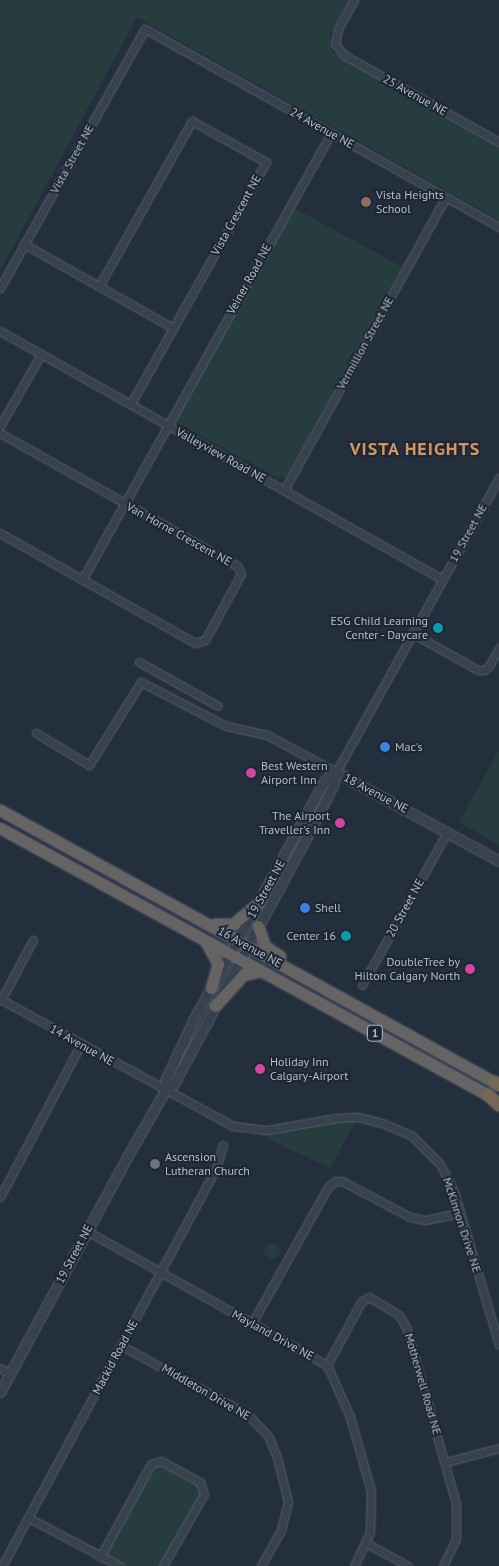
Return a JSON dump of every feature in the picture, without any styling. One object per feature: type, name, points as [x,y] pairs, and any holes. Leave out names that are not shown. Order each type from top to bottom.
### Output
[{"type":"highway","name":"16 Avenue NE","points":[[0,810],[208,923],[496,1084]]},
{"type":"highway","name":"16 Avenue NE","points":[[0,828],[495,1100]]},
{"type":"highway","points":[[208,923],[229,925],[259,902]]},
{"type":"highway","points":[[258,926],[265,946],[339,989],[347,1000]]},
{"type":"highway","points":[[204,939],[218,964],[211,988]]},
{"type":"highway","points":[[215,1006],[244,974],[261,971]]},
{"type":"street","name":"25 Avenue NE","points":[[354,0],[338,29],[336,44],[344,55],[499,142]]},
{"type":"street","name":"24 Avenue NE","points":[[145,29],[499,227]]},
{"type":"street","name":"Vista Street NE","points":[[0,288],[145,29]]},
{"type":"street","name":"Vista Crescent NE","points":[[99,286],[192,121],[266,162],[131,404]]},
{"type":"street","name":"Veiner Road NE","points":[[82,580],[331,133]]},
{"type":"street","name":"Vermillion Street NE","points":[[284,490],[446,197]]},
{"type":"street","points":[[24,244],[174,328]]},
{"type":"street","name":"Valleyview Road NE","points":[[0,331],[442,579]]},
{"type":"street","points":[[0,426],[41,354]]},
{"type":"street","name":"Van Horne Crescent NE","points":[[0,433],[239,568],[241,576],[205,640],[195,643],[0,533]]},
{"type":"street","name":"19 Street NE","points":[[242,943],[258,926],[312,827],[333,785],[336,772],[499,478]]},
{"type":"street","points":[[412,633],[478,670],[484,670],[489,666],[499,648]]},
{"type":"street","points":[[139,662],[218,706]]},
{"type":"street","name":"18 Avenue NE","points":[[36,733],[82,764],[89,765],[142,682],[226,726],[267,735],[499,861]]},
{"type":"street","name":"19 Street NE","points":[[0,1392],[87,1231],[165,1091],[173,1084],[215,1006],[259,902],[325,780],[336,772]]},
{"type":"street","name":"20 Street NE","points":[[362,985],[447,832]]},
{"type":"street","points":[[0,999],[33,940]]},
{"type":"street","name":"19 Street NE","points":[[165,1091],[165,1081],[211,988],[235,956]]},
{"type":"street","name":"14 Avenue NE","points":[[0,999],[165,1091]]},
{"type":"street","points":[[0,1197],[3,1185],[81,1044]]},
{"type":"street","name":"McKinnon Drive NE","points":[[165,1091],[221,1122],[245,1129],[267,1130],[348,1117],[392,1126],[412,1136],[435,1157],[446,1174],[498,1334],[499,1345]]},
{"type":"street","name":"Mackid Road NE","points":[[2,1566],[221,1159],[223,1145]]},
{"type":"street","points":[[252,1323],[325,1193],[335,1181],[342,1181],[410,1217],[426,1220],[460,1213]]},
{"type":"street","name":"Mayland Drive NE","points":[[87,1231],[328,1365],[350,1417],[371,1491],[372,1509],[366,1543],[354,1566]]},
{"type":"street","name":"Motherwell Road NE","points":[[328,1365],[361,1302],[368,1297],[399,1314],[406,1327],[446,1462],[458,1520],[456,1539],[443,1566]]},
{"type":"street","name":"Middleton Drive NE","points":[[122,1346],[247,1414],[268,1436],[286,1485],[288,1502],[281,1530],[261,1566]]},
{"type":"street","points":[[0,1368],[10,1374]]},
{"type":"street","points":[[446,1462],[499,1448]]},
{"type":"street","points":[[100,1557],[152,1464],[161,1462],[200,1482],[204,1494],[163,1566]]},
{"type":"street","points":[[29,1518],[120,1566]]},
{"type":"street","points":[[366,1543],[408,1566]]},
{"type":"green space","points":[[0,0],[349,0],[330,34],[332,52],[499,147],[499,220],[137,17],[0,271]]},
{"type":"green space","points":[[294,208],[402,267],[286,477],[278,478],[174,421]]},
{"type":"green space","points":[[499,750],[499,845],[459,822]]},
{"type":"green space","points":[[358,1117],[330,1168],[268,1139],[258,1130]]},
{"type":"green space","points":[[272,1243],[278,1245],[280,1251],[278,1257],[272,1259],[266,1257],[264,1251],[266,1245]]},
{"type":"green space","points":[[161,1461],[200,1482],[204,1494],[163,1566],[117,1566],[100,1557],[151,1464]]},
{"type":"place","name":"Vista Heights School","points":[[366,202]]},
{"type":"place","name":"ESG Child Learning Center - Daycare","points":[[438,628]]},
{"type":"place","name":"Mac's","points":[[385,747]]},
{"type":"place","name":"Best Western Airport Inn","points":[[251,773]]},
{"type":"place","name":"The Airport Traveller's Inn","points":[[340,823]]},
{"type":"place","name":"Shell","points":[[305,908]]},
{"type":"place","name":"Center 16","points":[[346,936]]},
{"type":"place","name":"DoubleTree by Hilton Calgary North","points":[[470,969]]},
{"type":"place","name":"Holiday Inn Calgary-Airport","points":[[260,1069]]},
{"type":"place","name":"Ascension Lutheran Church","points":[[155,1164]]},
{"type":"district","name":"VISTA HEIGHTS","points":[[415,449]]}]
